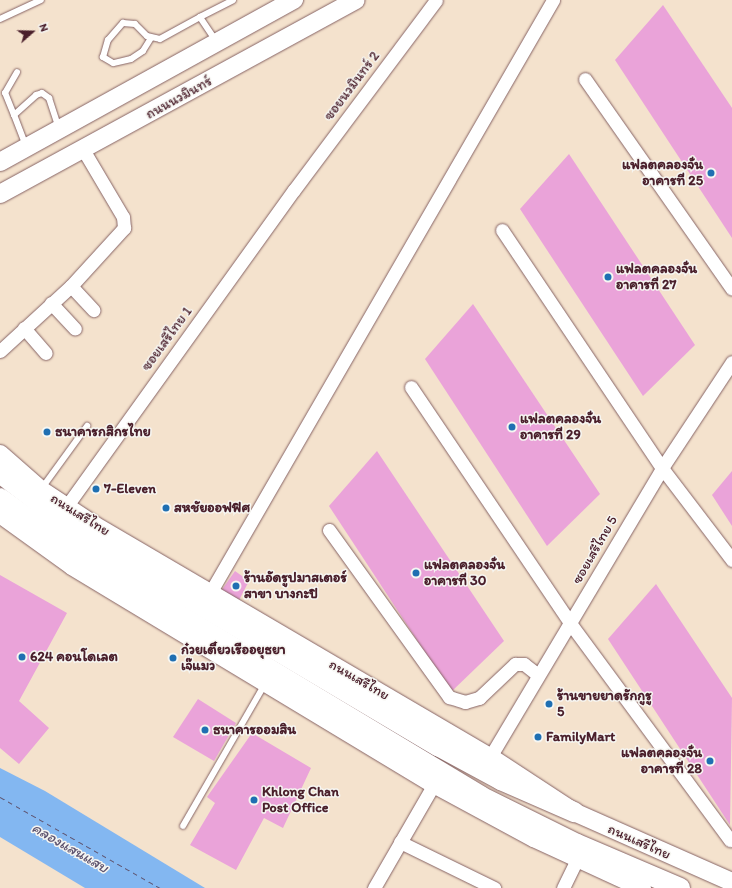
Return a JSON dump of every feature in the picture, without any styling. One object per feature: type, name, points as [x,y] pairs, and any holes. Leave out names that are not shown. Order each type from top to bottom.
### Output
[{"type":"main road","name":"ถนนนวมินทร์","points":[[0,194],[84,151],[356,0]]},
{"type":"main road","points":[[0,162],[217,43],[285,2]]},
{"type":"main road","points":[[26,148],[40,174]]},
{"type":"main road","name":"ถนนเสรีไทย","points":[[0,454],[41,490],[66,507],[490,757],[574,812],[732,882]]},
{"type":"main road","points":[[0,473],[77,532],[462,760],[574,812]]},
{"type":"main road","points":[[0,498],[68,548],[480,796],[577,844],[680,888]]},
{"type":"main road","points":[[0,514],[72,566],[434,784],[577,859],[642,888]]},
{"type":"street","name":"ซอยนวมินทร์ 2","points":[[294,190],[436,0]]},
{"type":"street","points":[[210,593],[554,0]]},
{"type":"street","points":[[585,79],[732,289]]},
{"type":"street","points":[[0,350],[71,286],[125,225],[84,151]]},
{"type":"street","name":"ซอยเสรีไทย 1","points":[[66,507],[294,190]]},
{"type":"street","points":[[502,230],[662,468],[732,560]]},
{"type":"street","points":[[71,286],[93,310]]},
{"type":"street","points":[[51,303],[75,329]]},
{"type":"street","points":[[24,328],[46,353]]},
{"type":"street","name":"ซอยเสรีไทย 5","points":[[490,757],[537,674],[570,623],[662,468],[732,362]]},
{"type":"street","points":[[411,387],[570,623],[730,840]]},
{"type":"street","points":[[329,530],[449,696],[465,702],[479,698],[515,664],[524,664],[537,674]]},
{"type":"street","points":[[374,888],[434,784]]},
{"type":"street","points":[[400,842],[494,888]]},
{"type":"street","points":[[563,888],[577,859]]},
{"type":"lane","points":[[0,19],[41,0]]},
{"type":"lane","points":[[151,38],[143,51],[131,59],[113,63],[103,57],[108,40],[123,23],[135,24],[151,38],[160,39],[233,0]]},
{"type":"lane","points":[[200,17],[217,43]]},
{"type":"lane","points":[[17,72],[5,93],[26,148]]},
{"type":"lane","points":[[14,115],[42,92],[50,98],[60,130]]},
{"type":"lane","points":[[41,490],[87,426]]},
{"type":"lane","points":[[183,826],[265,683]]},
{"type":"water","name":"คลองแสนแสบ","points":[[0,768],[45,791],[205,888],[85,888],[0,837]]},
{"type":"building","name":"แฟลตคลองจั่น อาคารที่ 25","points":[[663,5],[732,108],[732,238],[615,60]]},
{"type":"building","name":"แฟลตคลองจั่น อาคารที่ 27","points":[[569,154],[695,345],[643,396],[520,209]]},
{"type":"building","name":"แฟลตคลองจั่น อาคารที่ 29","points":[[473,304],[600,494],[547,546],[425,359]]},
{"type":"building","name":"แฟลตคลองจั่น อาคารที่ 30","points":[[377,451],[504,641],[451,692],[329,506]]},
{"type":"building","points":[[732,471],[732,526],[712,495]]},
{"type":"building","name":"ร้านอัดรูปมาสเตอร์ สาขา บางกะปิ","points":[[235,571],[249,581],[238,602],[221,591]]},
{"type":"building","name":"624 คอนโดเลต","points":[[0,575],[67,613],[19,701],[49,728],[19,764],[0,748]]},
{"type":"building","name":"แฟลตคลองจั่น อาคารที่ 28","points":[[656,584],[732,698],[730,825],[608,639]]},
{"type":"building","name":"ธนาคารออมสิน","points":[[198,699],[236,723],[214,761],[173,737]]},
{"type":"building","name":"Khlong Chan Post Office","points":[[252,733],[311,768],[283,828],[264,818],[236,870],[190,845],[215,803],[207,797]]},
{"type":"ferry route","points":[[0,797],[160,888]]},
{"type":"place","name":"แฟลตคลองจั่น อาคารที่ 25","points":[[711,173]]},
{"type":"place","name":"แฟลตคลองจั่น อาคารที่ 27","points":[[608,277]]},
{"type":"place","name":"แฟลตคลองจั่น อาคารที่ 29","points":[[512,427]]},
{"type":"place","name":"ธนาคารกสิกรไทย","points":[[47,432]]},
{"type":"place","name":"7-Eleven","points":[[96,489]]},
{"type":"place","name":"สหชัยออฟฟิศ","points":[[166,508]]},
{"type":"place","name":"แฟลตคลองจั่น อาคารที่ 30","points":[[416,573]]},
{"type":"place","name":"ร้านอัดรูปมาสเตอร์ สาขา บางกะปิ","points":[[236,586]]},
{"type":"place","name":"624 คอนโดเลต","points":[[22,657]]},
{"type":"place","name":"ก๋วยเตี๋ยวเรืออยุธยา เจ๊แมว","points":[[173,658]]},
{"type":"place","name":"ร้านขายยาดรักกูรู 5","points":[[549,704]]},
{"type":"place","name":"ธนาคารออมสิน","points":[[205,730]]},
{"type":"place","name":"FamilyMart","points":[[538,737]]},
{"type":"place","name":"แฟลตคลองจั่น อาคารที่ 28","points":[[710,761]]},
{"type":"place","name":"Khlong Chan Post Office","points":[[254,800]]}]
